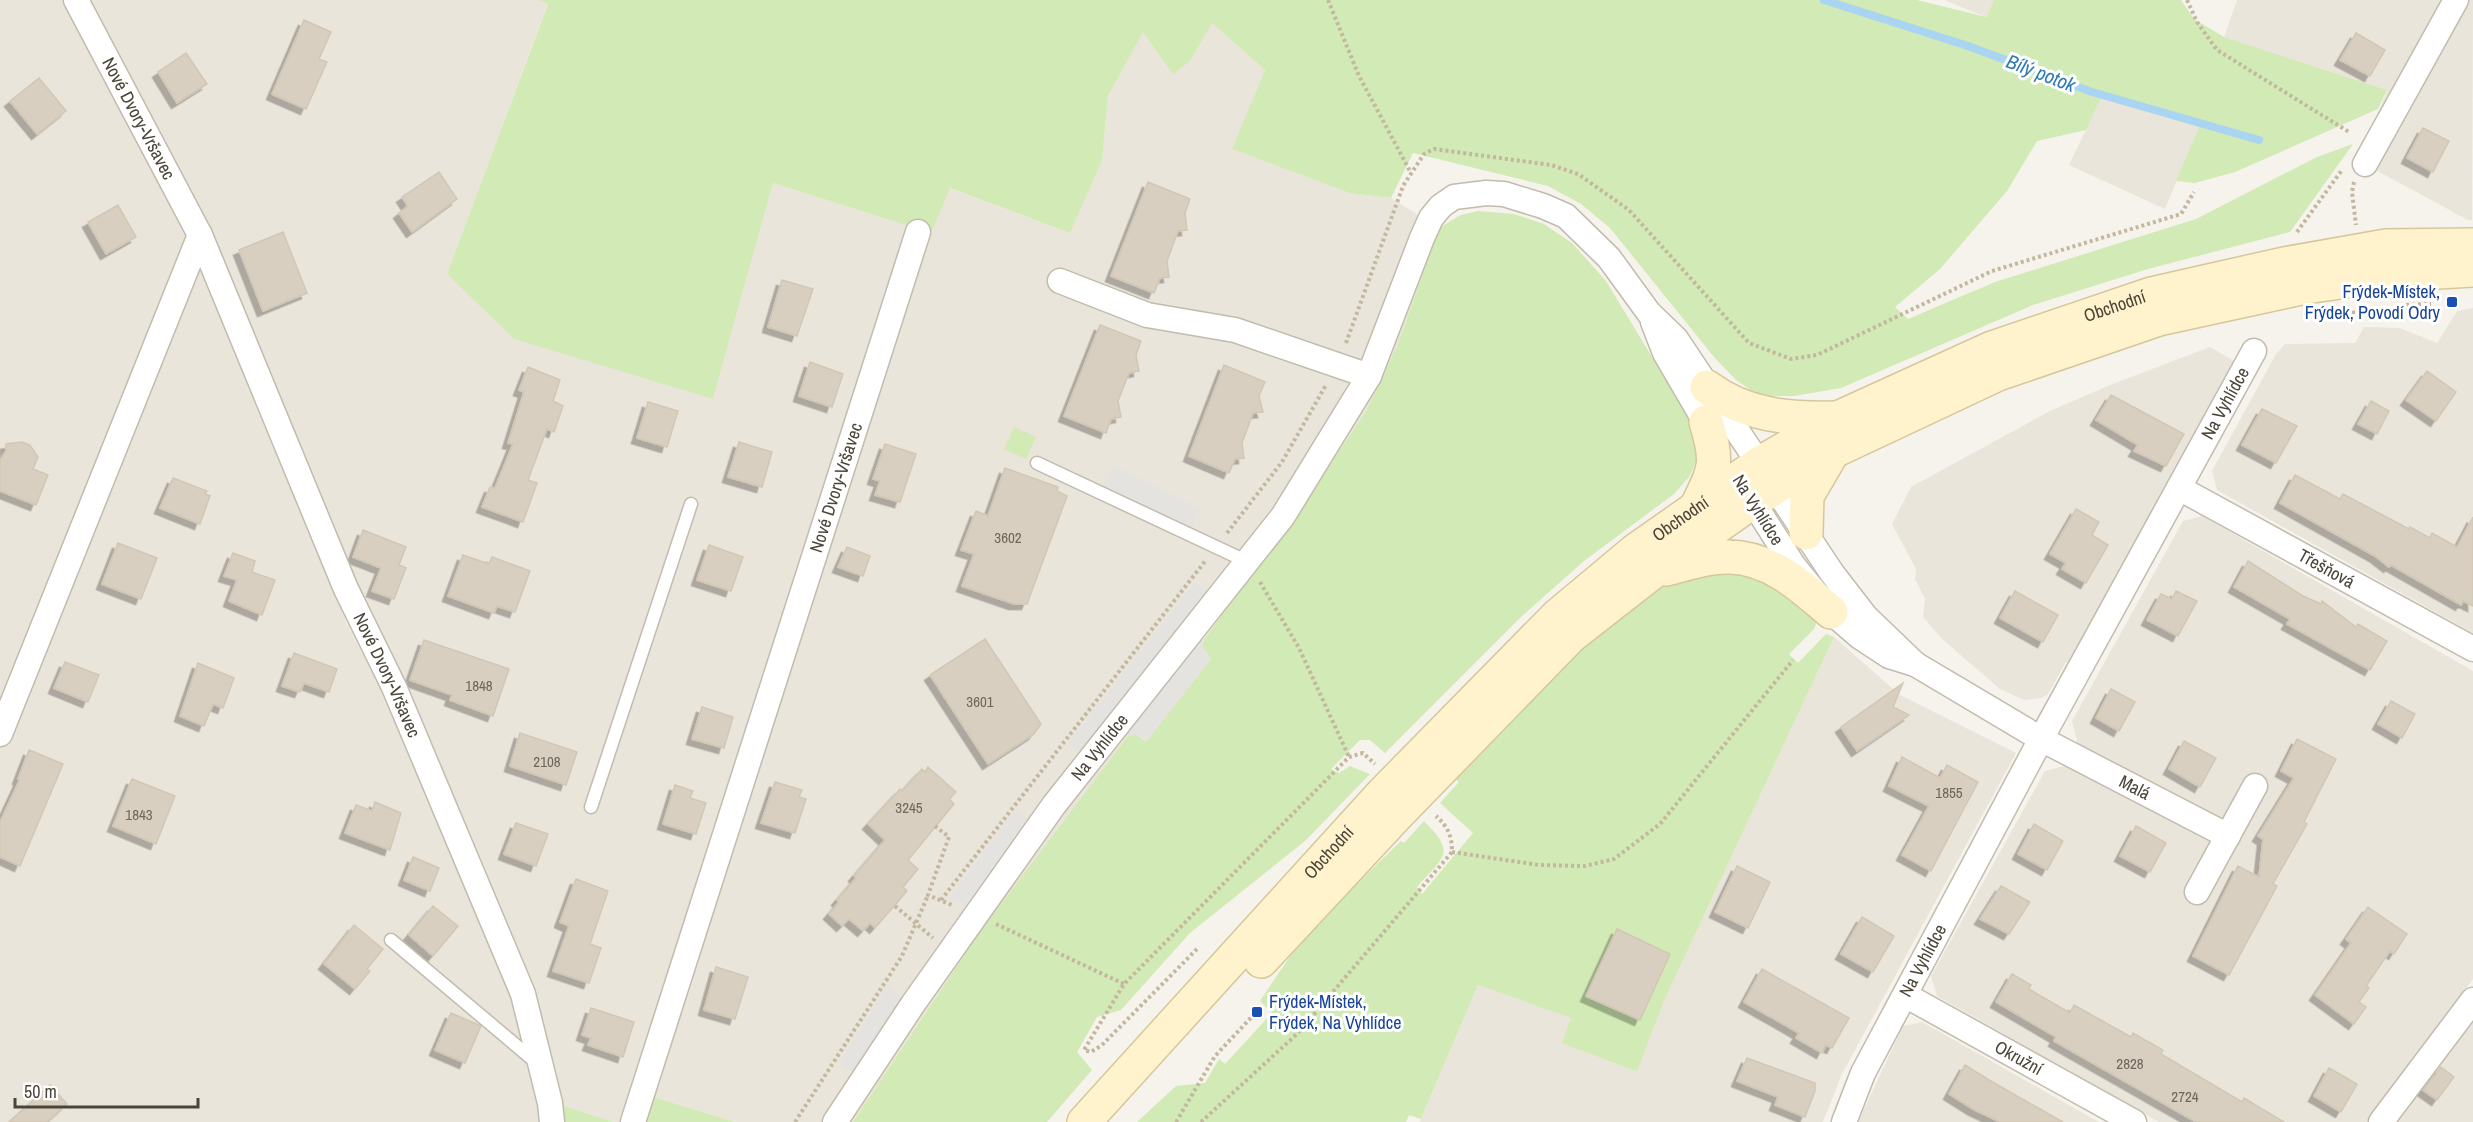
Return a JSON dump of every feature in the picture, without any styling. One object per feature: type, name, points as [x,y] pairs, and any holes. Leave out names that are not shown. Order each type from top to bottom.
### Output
[{"type":"main road","name":"Obchodní","points":[[1112,1122],[1397,814],[1571,636],[1653,572],[1757,482],[1838,418],[1992,348],[2151,294],[2284,264],[2386,246],[2473,245]]},
{"type":"main road","name":"Obchodní","points":[[1084,1122],[1382,794],[1557,616],[1636,550],[1695,509],[1832,452],[1998,374],[2159,319],[2306,287],[2388,275],[2473,270]]},
{"type":"main road","points":[[1707,387],[1743,408],[1770,415],[1801,419],[1838,418]]},
{"type":"main road","points":[[1695,509],[1714,471],[1714,449],[1706,422]]},
{"type":"main road","points":[[1806,533],[1808,496],[1832,452]]},
{"type":"main road","points":[[1653,572],[1730,557],[1754,561],[1791,578],[1831,612]]},
{"type":"street","name":"Nové Dvory-Vršavec","points":[[76,0],[200,235],[346,589],[394,687],[524,994],[552,1122]]},
{"type":"street","points":[[2356,163],[2456,0]]},
{"type":"street","name":"Na Vyhlídce","points":[[835,1122],[950,952],[1054,805],[1283,516],[1369,376],[1431,218],[1441,206],[1454,198],[1470,194],[1504,194],[1543,206],[1566,216],[1609,258],[1649,313],[1676,339],[1707,387],[1757,482],[1793,565],[1831,612],[1860,637],[1889,656],[1915,664]]},
{"type":"street","name":"Nové Dvory-Vršavec","points":[[633,1122],[918,232]]},
{"type":"street","points":[[0,734],[200,235]]},
{"type":"street","points":[[1060,281],[1147,315],[1235,330],[1369,376]]},
{"type":"street","name":"Na Vyhlídce","points":[[1649,313],[1665,353],[1706,422],[1757,482],[1806,533],[1832,573],[1866,617],[1915,664],[2041,739]]},
{"type":"street","name":"Na Vyhlídce","points":[[1844,1122],[1863,1073],[2041,739],[2254,351]]},
{"type":"street","name":"Třešňová","points":[[2179,488],[2473,649]]},
{"type":"street","name":"Malá","points":[[2041,739],[2228,836]]},
{"type":"street","points":[[2197,892],[2255,786]]},
{"type":"street","name":"Okružní","points":[[1905,995],[2134,1122]]},
{"type":"street","points":[[2381,1122],[2473,1000]]},
{"type":"lane","points":[[1037,463],[1248,561]]},
{"type":"lane","points":[[591,807],[691,504]]},
{"type":"lane","points":[[391,940],[541,1067]]},
{"type":"path","points":[[1328,0],[1359,76],[1411,173]]},
{"type":"path","points":[[2187,0],[2197,22],[2217,50],[2349,132]]},
{"type":"path","points":[[2302,235],[2292,238],[2356,163]]},
{"type":"path","points":[[2352,186],[2356,226]]},
{"type":"path","points":[[1741,335],[1749,343],[1791,359],[1817,355],[1992,271],[2181,214],[2194,192]]},
{"type":"path","points":[[2347,226],[2367,225]]},
{"type":"path","points":[[2333,313],[2404,311],[2404,305],[2440,303]]},
{"type":"path","points":[[1248,561],[1299,648],[1349,758]]},
{"type":"path","points":[[1452,852],[1539,865],[1585,866],[1614,859],[1660,824],[1792,660]]},
{"type":"path","points":[[1197,949],[1102,1045],[1091,1052],[1084,1050],[1124,984],[1349,758],[1363,753],[1378,766]]},
{"type":"path","points":[[1201,1122],[1297,1034],[1452,852],[1452,838],[1445,824],[1432,813]]},
{"type":"path","points":[[795,1122],[902,956],[928,895]]},
{"type":"path","points":[[895,906],[950,952]]},
{"type":"path","points":[[1176,1122],[1215,1056],[1263,1006]]},
{"type":"shaded area","points":[[0,0],[62,0],[202,266],[287,468],[346,622],[421,769],[529,1044],[534,1063],[539,1122],[0,1122]]},
{"type":"shaded area","points":[[87,0],[539,0],[548,3],[447,274],[713,399],[773,183],[931,233],[949,188],[1070,233],[1102,161],[1108,96],[1143,31],[1190,61],[1212,22],[1265,70],[1233,149],[1349,193],[1391,198],[1439,228],[1398,344],[1366,411],[1294,518],[979,933],[853,1122],[735,1122],[647,1095],[624,1122],[614,1122],[558,1104],[389,666],[297,446],[209,224]]},
{"type":"shaded area","points":[[1944,0],[1994,0],[1986,17]]},
{"type":"shaded area","points":[[2237,0],[2473,0],[2472,220],[2468,220],[2361,162],[2387,90],[2224,37]]},
{"type":"shaded area","points":[[2101,98],[2199,127],[2165,209],[2069,165]]},
{"type":"shaded area","points":[[2473,308],[2473,633],[2217,490],[2212,471],[2276,354],[2285,344],[2355,343],[2364,327],[2400,328],[2437,343],[2457,311]]},
{"type":"shaded area","points":[[2210,347],[2236,362],[2070,664],[2066,662],[2048,694],[2042,698],[2024,700],[2000,689],[1942,639],[1923,617],[1925,599],[1915,579],[1916,569],[1892,524],[1911,487],[2050,411],[2110,385]]},
{"type":"shaded area","points":[[1114,465],[1201,509],[1188,534],[1099,492]]},
{"type":"shaded area","points":[[2202,516],[2473,671],[2473,979],[2368,1122],[2159,1122],[1937,996],[1931,976],[2045,771],[2064,766],[2077,740],[2072,721],[2183,521]]},
{"type":"shaded area","points":[[1195,582],[1218,600],[1192,634],[1204,639],[1202,647],[1211,659],[1147,741],[1135,734],[1128,736],[1117,729],[1091,761],[1068,743]]},
{"type":"shaded area","points":[[1834,637],[1900,695],[2016,753],[1842,1074],[1823,1122],[1420,1122],[1478,985],[1572,1018],[1562,1043],[1637,1072],[1664,1001]]},
{"type":"shaded area","points":[[1015,810],[1039,826],[979,911],[949,898]]},
{"type":"shaded area","points":[[887,986],[913,1004],[863,1079],[839,1063]]},
{"type":"shaded area","points":[[2473,1015],[2473,1122],[2392,1122]]},
{"type":"shaded area","points":[[1922,1022],[2099,1122],[1858,1122],[1903,1026]]},
{"type":"green space","points":[[539,0],[1917,0],[1986,17],[1994,0],[2181,0],[2194,19],[2224,37],[2387,90],[2378,109],[2235,172],[2195,183],[2176,181],[2199,127],[2101,98],[2086,130],[2037,141],[2007,191],[1940,269],[1895,307],[1908,319],[1995,282],[2196,219],[2317,157],[2353,144],[2290,232],[2148,269],[2033,305],[1841,388],[1794,396],[1760,396],[1736,380],[1714,357],[1610,228],[1581,204],[1548,186],[1413,153],[1391,198],[1349,193],[1232,149],[1265,70],[1212,23],[1190,61],[1173,74],[1143,32],[1108,96],[1102,161],[1070,233],[950,188],[931,233],[773,183],[713,399],[514,339],[447,274],[548,4]]},
{"type":"green space","points":[[1478,211],[1514,214],[1544,224],[1572,243],[1606,281],[1698,433],[1697,460],[1689,477],[1674,494],[1584,561],[1522,616],[1385,753],[1370,740],[1360,740],[1331,769],[1339,773],[1350,766],[1370,774],[1305,841],[1190,933],[1121,1010],[1097,1017],[1077,1052],[1092,1070],[1047,1122],[853,1122],[979,933],[1128,736],[1135,734],[1146,741],[1211,659],[1202,647],[1204,639],[1294,518],[1366,411],[1398,344],[1439,228],[1461,215]]},
{"type":"green space","points":[[1014,427],[1036,437],[1026,459],[1004,449]]},
{"type":"green space","points":[[1756,570],[1817,621],[1814,629],[1789,654],[1798,663],[1826,634],[1834,637],[1664,1001],[1637,1072],[1562,1043],[1571,1018],[1478,985],[1421,1119],[1409,1115],[1406,1122],[1137,1122],[1176,1086],[1205,1083],[1219,1059],[1225,1064],[1272,1013],[1260,1001],[1305,934],[1401,841],[1404,843],[1424,821],[1441,841],[1443,855],[1417,887],[1422,894],[1473,833],[1440,803],[1459,782],[1456,780],[1495,727],[1590,637],[1641,596],[1686,573]]},
{"type":"green space","points":[[647,1095],[735,1122],[639,1122]]},
{"type":"green space","points":[[558,1104],[614,1122],[559,1122]]},
{"type":"building","points":[[304,20],[331,32],[319,59],[327,62],[306,109],[272,94]]},
{"type":"building","points":[[2356,33],[2385,50],[2370,76],[2340,60]]},
{"type":"building","points":[[186,53],[207,84],[177,103],[158,72]]},
{"type":"building","points":[[39,78],[66,111],[37,134],[10,101]]},
{"type":"building","points":[[2423,128],[2449,141],[2433,172],[2407,158]]},
{"type":"building","points":[[439,172],[457,199],[412,232],[399,213],[408,206],[402,197]]},
{"type":"building","points":[[1148,182],[1190,199],[1185,213],[1187,230],[1178,231],[1167,261],[1169,277],[1160,278],[1154,293],[1111,276]]},
{"type":"building","points":[[118,205],[136,237],[106,254],[88,222]]},
{"type":"building","points":[[283,232],[307,293],[263,311],[239,250]]},
{"type":"building","points":[[782,280],[813,289],[797,336],[768,327]]},
{"type":"building","points":[[1100,325],[1141,341],[1136,355],[1139,371],[1129,373],[1118,401],[1121,417],[1111,419],[1106,433],[1064,416]]},
{"type":"building","points":[[810,362],[843,374],[832,407],[799,396]]},
{"type":"building","points":[[1224,365],[1265,382],[1259,396],[1263,412],[1253,413],[1242,443],[1244,458],[1235,459],[1229,473],[1189,456]]},
{"type":"building","points":[[528,367],[560,380],[553,401],[563,406],[554,432],[547,429],[528,480],[537,483],[523,522],[482,507],[490,487],[495,488],[513,444],[508,443],[524,392],[519,390]]},
{"type":"building","points":[[2427,371],[2456,392],[2436,421],[2406,400]]},
{"type":"building","points":[[2111,395],[2184,434],[2166,466],[2134,451],[2138,445],[2096,420]]},
{"type":"building","points":[[2371,401],[2389,411],[2377,434],[2358,424]]},
{"type":"building","points":[[648,402],[678,411],[667,447],[637,438]]},
{"type":"building","points":[[2262,409],[2297,426],[2276,463],[2242,445]]},
{"type":"building","points":[[22,442],[30,445],[38,457],[33,469],[48,475],[36,505],[0,491],[0,460],[6,451],[6,444]]},
{"type":"building","points":[[739,442],[772,452],[762,487],[728,477]]},
{"type":"building","points":[[885,444],[916,454],[900,502],[875,495],[880,481],[873,479]]},
{"type":"building","points":[[1005,468],[1058,487],[1057,491],[1067,496],[1027,604],[1014,604],[962,586],[974,554],[961,550],[976,511],[988,516]]},
{"type":"building","points":[[2295,475],[2340,499],[2343,494],[2409,529],[2410,527],[2430,538],[2432,533],[2457,547],[2473,517],[2473,606],[2463,601],[2461,605],[2391,565],[2389,567],[2375,556],[2280,503]]},
{"type":"building","points":[[173,478],[207,491],[205,494],[210,496],[200,524],[160,508]]},
{"type":"building","points":[[2076,509],[2099,522],[2092,535],[2108,545],[2086,583],[2062,569],[2066,563],[2050,554]]},
{"type":"building","points":[[363,530],[406,547],[399,565],[406,568],[394,599],[372,591],[381,568],[353,557]]},
{"type":"building","points":[[118,543],[157,558],[141,599],[102,584]]},
{"type":"building","points":[[709,545],[743,557],[731,591],[697,580]]},
{"type":"building","points":[[847,547],[870,556],[863,576],[838,567]]},
{"type":"building","points":[[233,553],[255,561],[252,572],[275,580],[262,615],[229,601],[237,580],[224,576]]},
{"type":"building","points":[[463,555],[489,564],[492,557],[530,571],[515,612],[497,606],[494,613],[448,596]]},
{"type":"building","points":[[2248,561],[2303,596],[2321,604],[2322,601],[2356,627],[2358,624],[2387,641],[2370,670],[2287,624],[2290,619],[2234,587]]},
{"type":"building","points":[[2015,591],[2058,615],[2043,642],[2000,618]]},
{"type":"building","points":[[2176,591],[2197,601],[2178,636],[2147,620],[2161,594],[2172,599]]},
{"type":"building","points":[[985,639],[1041,724],[1034,734],[988,764],[930,675]]},
{"type":"building","points":[[424,640],[509,669],[493,716],[450,700],[452,695],[410,680]]},
{"type":"building","points":[[294,653],[337,669],[329,692],[304,683],[300,692],[282,686]]},
{"type":"building","points":[[65,662],[99,675],[88,702],[54,688]]},
{"type":"building","points":[[198,663],[234,678],[223,708],[213,704],[204,726],[180,716]]},
{"type":"building","points":[[1903,683],[1893,707],[1909,715],[1857,751],[1841,727]]},
{"type":"building","points":[[2111,689],[2135,702],[2119,731],[2096,718]]},
{"type":"building","points":[[2391,701],[2415,714],[2402,738],[2378,724]]},
{"type":"building","points":[[702,707],[733,717],[724,748],[692,739]]},
{"type":"building","points":[[520,733],[577,752],[566,785],[510,766]]},
{"type":"building","points":[[2297,739],[2336,759],[2304,822],[2307,824],[2273,884],[2277,886],[2229,975],[2193,956],[2238,866],[2259,877],[2263,839],[2258,836],[2294,778],[2281,771]]},
{"type":"building","points":[[2184,741],[2216,758],[2200,787],[2169,769]]},
{"type":"building","points":[[29,750],[63,764],[20,866],[0,857],[0,822],[20,779],[18,779]]},
{"type":"building","points":[[1902,757],[1940,778],[1947,765],[1978,782],[1931,871],[1902,855],[1929,806],[1889,786]]},
{"type":"building","points":[[928,767],[956,792],[949,799],[954,804],[908,860],[918,869],[903,887],[907,891],[875,928],[870,923],[863,931],[849,919],[842,926],[829,914],[839,902],[837,900],[856,878],[854,876],[885,840],[868,824],[900,789],[902,791],[922,769],[925,772]]},
{"type":"building","points":[[132,779],[175,796],[156,844],[113,826]]},
{"type":"building","points":[[775,782],[802,790],[799,797],[806,799],[795,833],[761,823]]},
{"type":"building","points":[[675,785],[693,791],[690,798],[706,803],[696,834],[663,824]]},
{"type":"building","points":[[375,802],[401,813],[390,850],[345,833],[356,805],[372,811]]},
{"type":"building","points":[[516,823],[548,834],[536,866],[504,854]]},
{"type":"building","points":[[2034,824],[2063,841],[2047,870],[2018,854]]},
{"type":"building","points":[[2136,826],[2166,843],[2150,872],[2120,856]]},
{"type":"building","points":[[413,857],[439,868],[430,891],[404,880]]},
{"type":"building","points":[[1737,866],[1770,882],[1748,928],[1715,912]]},
{"type":"building","points":[[576,879],[608,891],[590,944],[601,948],[589,983],[553,971],[569,926],[560,922]]},
{"type":"building","points":[[2001,886],[2030,902],[2009,934],[1980,919]]},
{"type":"building","points":[[433,906],[458,926],[433,956],[409,935]]},
{"type":"building","points":[[2368,907],[2407,934],[2394,954],[2390,951],[2366,986],[2369,988],[2359,1002],[2366,1007],[2354,1024],[2315,995],[2351,943],[2346,939]]},
{"type":"building","points":[[1862,917],[1894,936],[1873,972],[1841,954]]},
{"type":"building","points":[[354,925],[383,949],[367,969],[370,971],[355,989],[324,964]]},
{"type":"building","points":[[1617,929],[1670,954],[1640,1020],[1586,996]]},
{"type":"building","points":[[716,967],[748,977],[735,1019],[704,1010]]},
{"type":"building","points":[[1762,969],[1849,1018],[1832,1048],[1826,1045],[1822,1053],[1796,1038],[1799,1033],[1744,1002]]},
{"type":"building","points":[[2012,974],[2031,985],[2029,989],[2070,1013],[2074,1005],[2131,1037],[2133,1033],[2163,1050],[2161,1054],[2242,1102],[2244,1098],[2284,1122],[2196,1122],[2054,1041],[2056,1037],[1996,1002]]},
{"type":"building","points":[[591,1008],[634,1022],[623,1057],[588,1045],[591,1038],[582,1035]]},
{"type":"building","points":[[451,1013],[481,1026],[465,1063],[435,1050]]},
{"type":"building","points":[[1747,1058],[1815,1083],[1815,1091],[1805,1117],[1775,1105],[1778,1097],[1737,1081]]},
{"type":"building","points":[[1965,1065],[2063,1122],[2000,1122],[1973,1109],[1949,1094]]},
{"type":"building","points":[[2441,1067],[2454,1077],[2437,1100],[2423,1090]]},
{"type":"building","points":[[2329,1068],[2357,1084],[2341,1112],[2314,1096]]},
{"type":"building","points":[[50,1085],[67,1104],[47,1122],[9,1122]]},
{"type":"waterway","name":"Bílý potok","points":[[1824,0],[1968,46],[2092,92],[2259,140]]},
{"type":"place","name":"Frýdek-Místek, Frýdek, Povodí Odry","points":[[2452,302]]},
{"type":"place","name":"Frýdek-Místek, Frýdek, Na Vyhlídce","points":[[1257,1012]]}]
